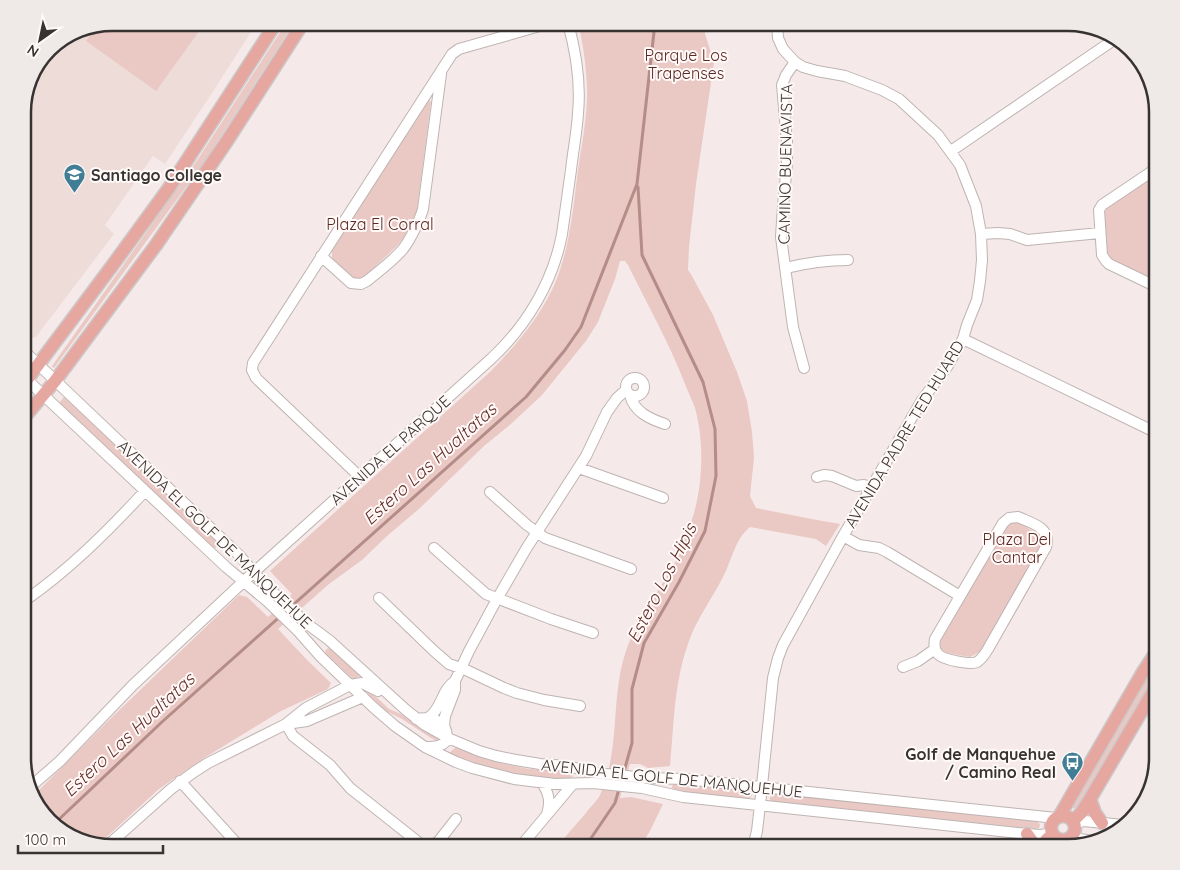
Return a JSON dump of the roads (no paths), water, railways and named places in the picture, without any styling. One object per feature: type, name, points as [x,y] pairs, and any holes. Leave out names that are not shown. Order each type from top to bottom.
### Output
[{"type":"main road","points":[[31,372],[169,188],[270,31]]},
{"type":"main road","points":[[31,409],[156,245],[227,141],[297,31]]},
{"type":"main road","points":[[1059,839],[1053,834],[1051,826],[1053,822],[1058,817],[1149,663]]},
{"type":"main road","points":[[1074,822],[1090,799],[1149,700]]},
{"type":"main road","points":[[1090,799],[1095,814],[1102,823]]},
{"type":"main road","points":[[1058,817],[1068,817],[1074,822],[1074,832],[1068,839]]},
{"type":"main road","points":[[1027,834],[1031,839]]},
{"type":"main road","points":[[1047,839],[1053,834]]},
{"type":"street","points":[[360,477],[256,378],[252,370],[254,360],[452,54],[457,50],[520,31]]},
{"type":"street","name":"AVENIDA EL PARQUE","points":[[35,782],[60,761],[133,685],[243,582],[505,345],[526,319],[547,282],[562,235],[578,112],[579,88],[577,60],[570,31]]},
{"type":"street","points":[[778,31],[778,38],[783,49],[795,62]]},
{"type":"street","points":[[951,151],[1109,42]]},
{"type":"street","name":"AVENIDA PADRE TED HUARD","points":[[755,839],[773,678],[778,658],[800,613],[843,536],[922,400],[946,367],[963,339],[976,300],[982,260],[982,234],[976,206],[960,165],[938,134],[899,100],[865,82],[803,67],[795,62]]},
{"type":"street","name":"CAMINO BUENAVISTA","points":[[795,62],[782,85],[787,142],[782,237],[793,327],[804,368]]},
{"type":"street","points":[[322,256],[352,283],[361,284],[367,281],[406,245],[420,219],[423,209],[441,70]]},
{"type":"street","points":[[1149,174],[1102,205],[1099,210],[1102,255],[1106,261],[1149,283]]},
{"type":"street","points":[[982,234],[1010,234],[1027,240],[1100,233]]},
{"type":"street","name":"CAMINO BUENAVISTA","points":[[786,268],[848,260]]},
{"type":"street","points":[[963,339],[1149,429]]},
{"type":"street","name":"AVENIDA EL GOLF DE MANQUEHUE","points":[[31,358],[239,555],[263,583],[271,598],[298,631],[350,685],[395,726],[425,747],[456,762],[486,773],[514,780],[572,785],[592,783],[642,788],[678,796],[1027,834],[1053,834]]},
{"type":"street","name":"AVENIDA EL GOLF DE MANQUEHUE","points":[[31,386],[243,582],[271,598],[329,640],[416,718],[448,738],[496,756],[540,764],[568,766],[596,773],[646,778],[685,779],[1058,817]]},
{"type":"street","points":[[428,718],[438,708],[447,688],[455,681],[497,599],[536,532],[579,468],[607,412],[617,398],[628,393],[633,405],[642,413],[653,420],[665,424]]},
{"type":"street","points":[[579,468],[663,498]]},
{"type":"street","points":[[816,476],[832,476],[856,486],[864,485],[872,488]]},
{"type":"street","points":[[856,486],[866,498]]},
{"type":"street","points":[[31,596],[76,560],[145,492]]},
{"type":"street","points":[[490,492],[536,532],[555,542],[631,569]]},
{"type":"street","points":[[1018,517],[1046,533],[1048,540],[1046,547],[982,658],[976,663],[944,659],[937,654],[935,649],[935,639],[1003,523],[1009,518],[1018,517]]},
{"type":"street","points":[[843,536],[859,545],[879,548],[888,552],[960,596]]},
{"type":"street","points":[[434,548],[482,591],[497,599],[593,633]]},
{"type":"street","points":[[379,598],[449,664],[524,695],[580,706]]},
{"type":"street","points":[[904,667],[918,661],[935,649]]},
{"type":"street","points":[[425,747],[441,745],[448,738],[444,726],[445,716],[455,690],[455,681]]},
{"type":"street","points":[[115,839],[180,781],[208,763],[286,724],[306,708],[350,685],[362,683],[392,698]]},
{"type":"street","points":[[286,724],[307,720],[363,697]]},
{"type":"street","points":[[416,718],[438,720],[444,726]]},
{"type":"street","points":[[286,724],[293,736],[330,766],[350,788],[410,839]]},
{"type":"street","points":[[180,781],[232,839]]},
{"type":"street","points":[[542,783],[549,798],[547,814]]},
{"type":"street","points":[[527,839],[572,785]]},
{"type":"street","points":[[440,839],[456,819]]},
{"type":"street","points":[[1074,822],[1084,821],[1114,824]]},
{"type":"waterway","name":"Estero Las Hualtatas","points":[[59,819],[163,721],[526,397],[565,350],[581,327],[637,184],[654,31]]},
{"type":"waterway","name":"Estero Los Hipis","points":[[590,839],[615,803],[632,743],[632,689],[644,643],[679,582],[705,531],[716,476],[715,429],[703,382],[642,255],[638,187]]},
{"type":"place","name":"Santiago College","points":[[75,194]]},
{"type":"place","name":"Golf de Manquehue / Camino Real","points":[[1072,782]]},
{"type":"park label","name":"Parque Los Trapenses","points":[[686,64]]},
{"type":"park label","name":"Plaza El Corral","points":[[380,224]]},
{"type":"park label","name":"Plaza Del Cantar","points":[[1017,548]]}]
